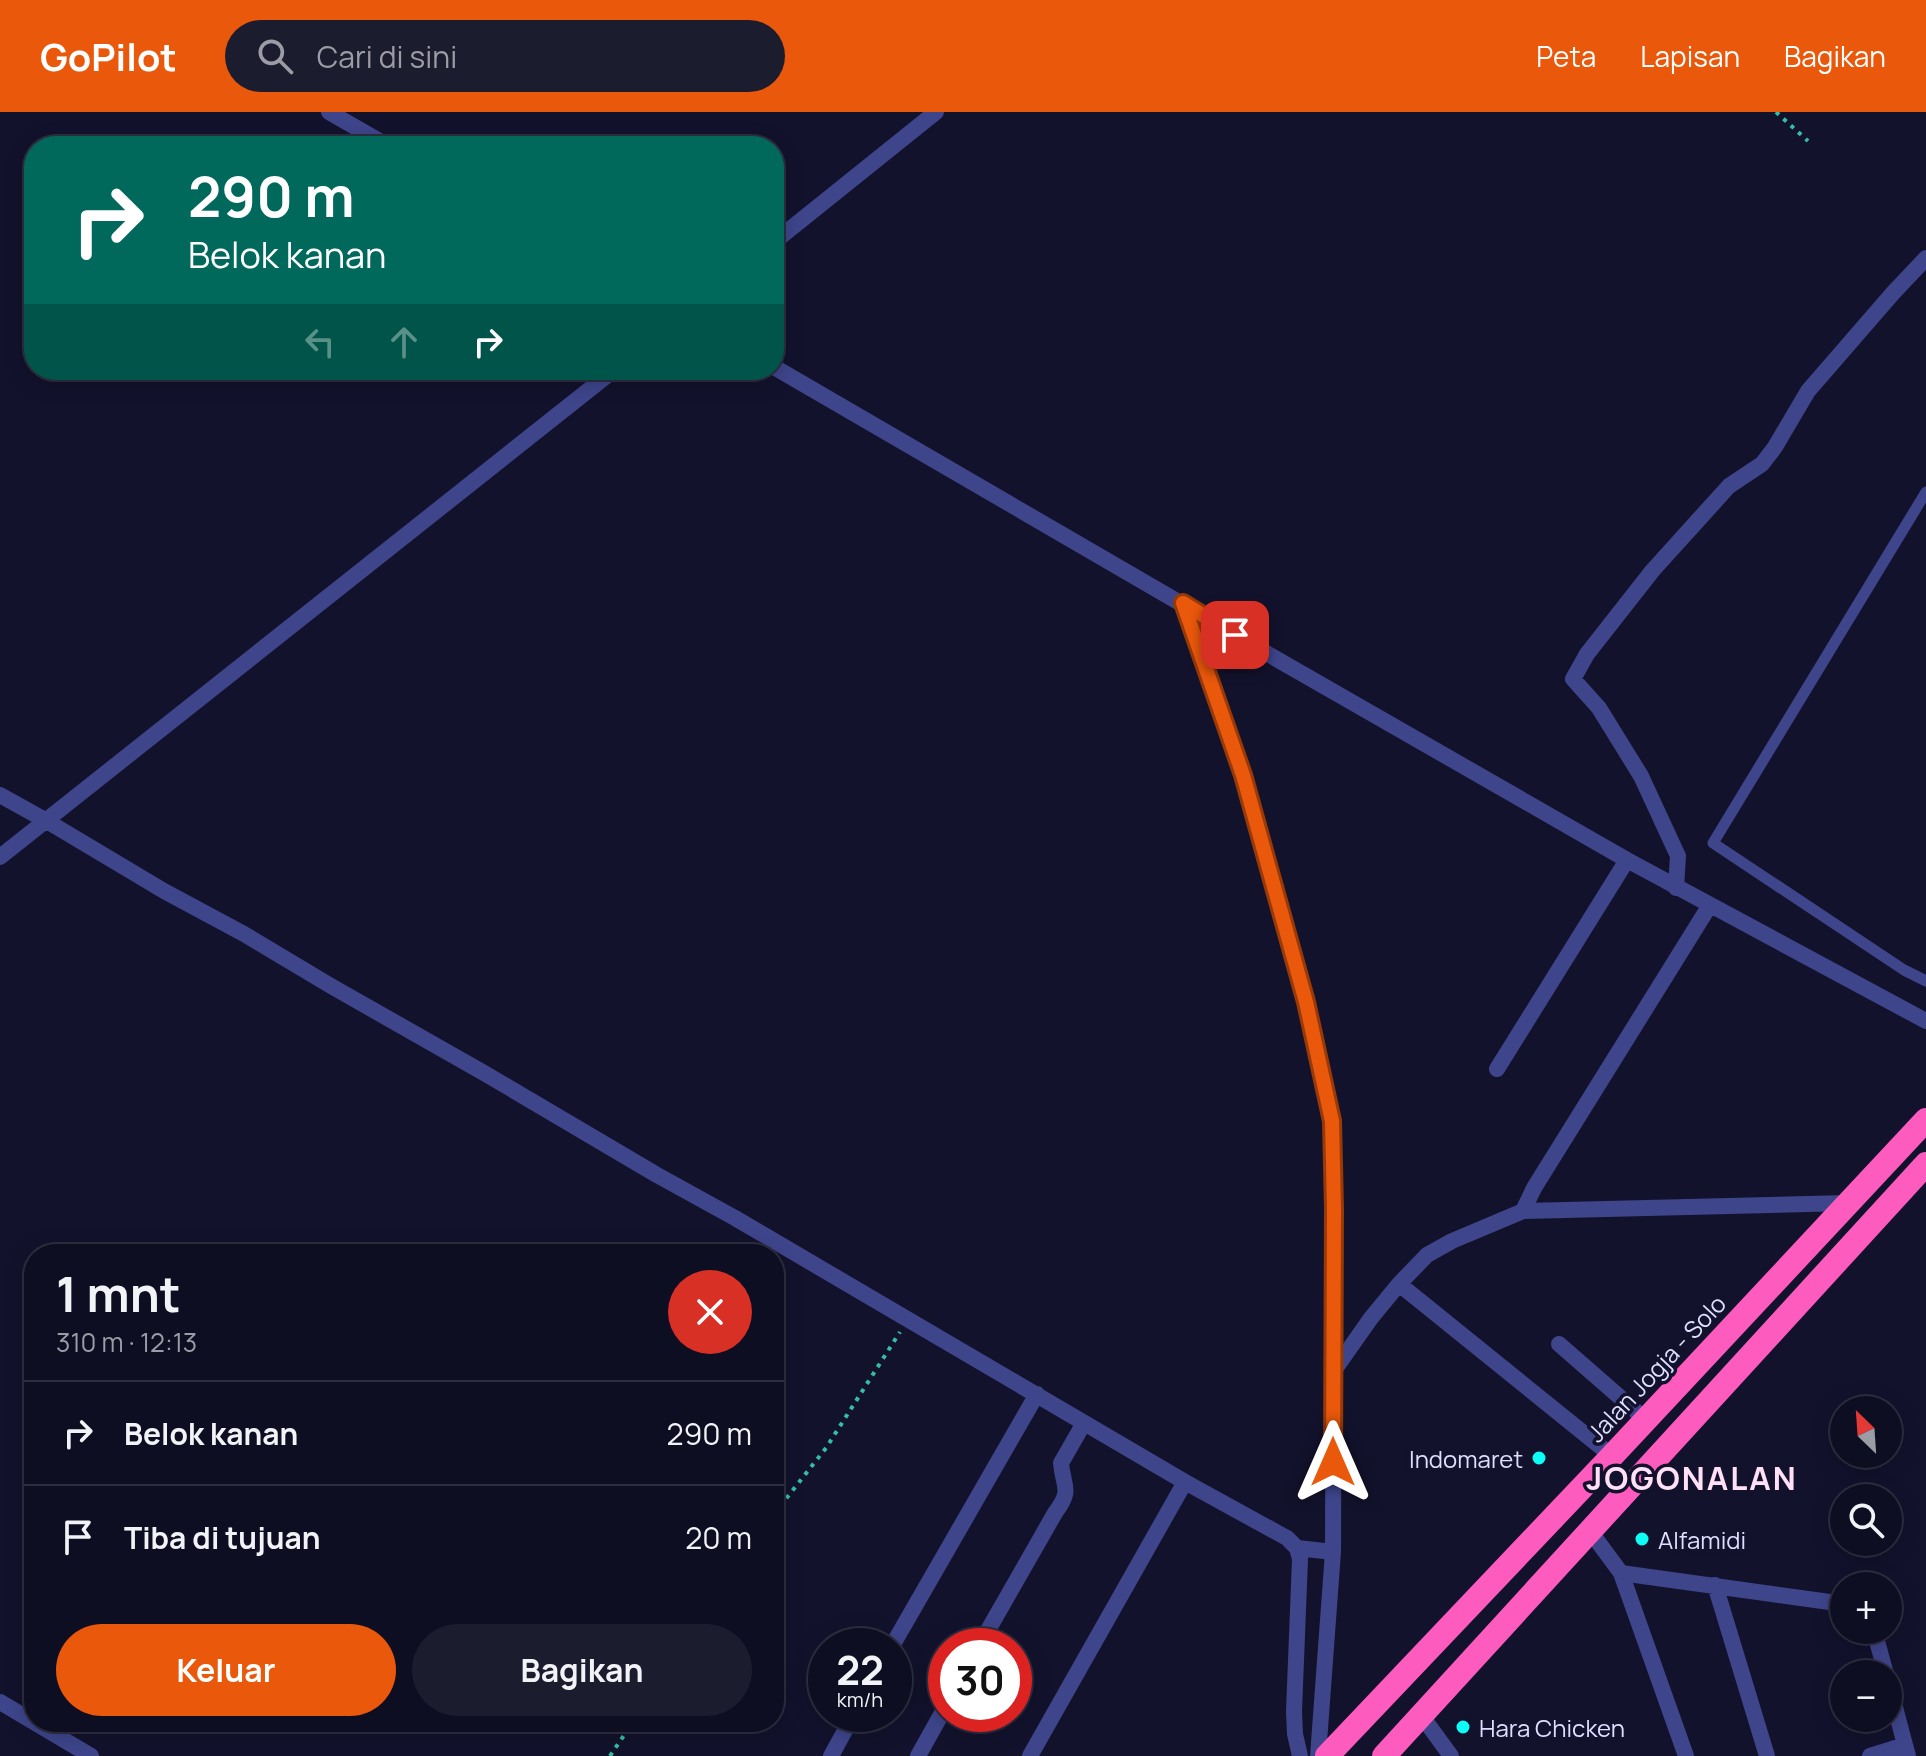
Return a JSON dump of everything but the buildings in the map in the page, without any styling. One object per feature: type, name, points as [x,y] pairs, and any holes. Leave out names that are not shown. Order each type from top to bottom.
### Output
[{"type":"highway","name":"Jalan Jogja - Solo","points":[[1327,1756],[1926,1120]]},
{"type":"highway","points":[[1384,1756],[1926,1164]]},
{"type":"street","points":[[329,112],[371,136]]},
{"type":"street","points":[[784,234],[936,112]]},
{"type":"street","points":[[1676,888],[1678,856],[1641,776],[1599,708],[1573,679],[1587,654],[1653,570],[1729,486],[1762,464],[1808,391],[1926,258]]},
{"type":"street","points":[[784,373],[1676,888],[1926,1021]]},
{"type":"street","points":[[0,857],[601,380]]},
{"type":"street","points":[[1183,603],[1243,775],[1306,1002],[1332,1121],[1333,1552],[1318,1756]]},
{"type":"street","points":[[0,795],[780,1244]]},
{"type":"street","points":[[1497,1069],[1627,860]]},
{"type":"street","points":[[1523,1211],[1534,1188],[1710,905]]},
{"type":"street","points":[[1333,1372],[1371,1318],[1427,1255],[1523,1211],[1848,1203]]},
{"type":"street","points":[[784,1246],[1185,1482],[1287,1538],[1297,1548],[1300,1559],[1294,1711],[1300,1756]]},
{"type":"street","points":[[1399,1284],[1612,1456]]},
{"type":"street","points":[[1559,1344],[1646,1420]]},
{"type":"street","points":[[902,1628],[1037,1394]]},
{"type":"street","points":[[989,1628],[1065,1499],[1066,1481],[1061,1463],[1084,1423]]},
{"type":"street","points":[[1030,1756],[1185,1482]]},
{"type":"street","points":[[1590,1531],[1621,1573],[1686,1756]]},
{"type":"street","points":[[1297,1548],[1333,1552]]},
{"type":"street","points":[[1621,1573],[1830,1602]]},
{"type":"street","points":[[1715,1585],[1767,1756]]},
{"type":"street","points":[[0,1702],[24,1716]]},
{"type":"street","points":[[1421,1715],[1451,1756]]},
{"type":"street","points":[[51,1732],[91,1756]]},
{"type":"street","points":[[831,1756],[844,1732]]},
{"type":"street","points":[[918,1756],[931,1732]]},
{"type":"street","points":[[1870,1756],[1906,1751]]},
{"type":"lane","points":[[1926,492],[1713,843],[1904,970],[1926,981]]},
{"type":"path","points":[[1776,112],[1808,141]]},
{"type":"path","points":[[784,1501],[826,1448],[908,1320]]},
{"type":"path","points":[[610,1756],[626,1732]]},
{"type":"place","name":"Indomaret","points":[[1539,1458]]},
{"type":"place","name":"Alfamidi","points":[[1642,1539]]},
{"type":"place","name":"Hara Chicken","points":[[1463,1727]]},
{"type":"district","name":"JOGONALAN","points":[[1692,1478]]},
{"type":"route","points":[[1235,635],[1183,603],[1243,775],[1306,1002],[1332,1121],[1333,1462]]}]
